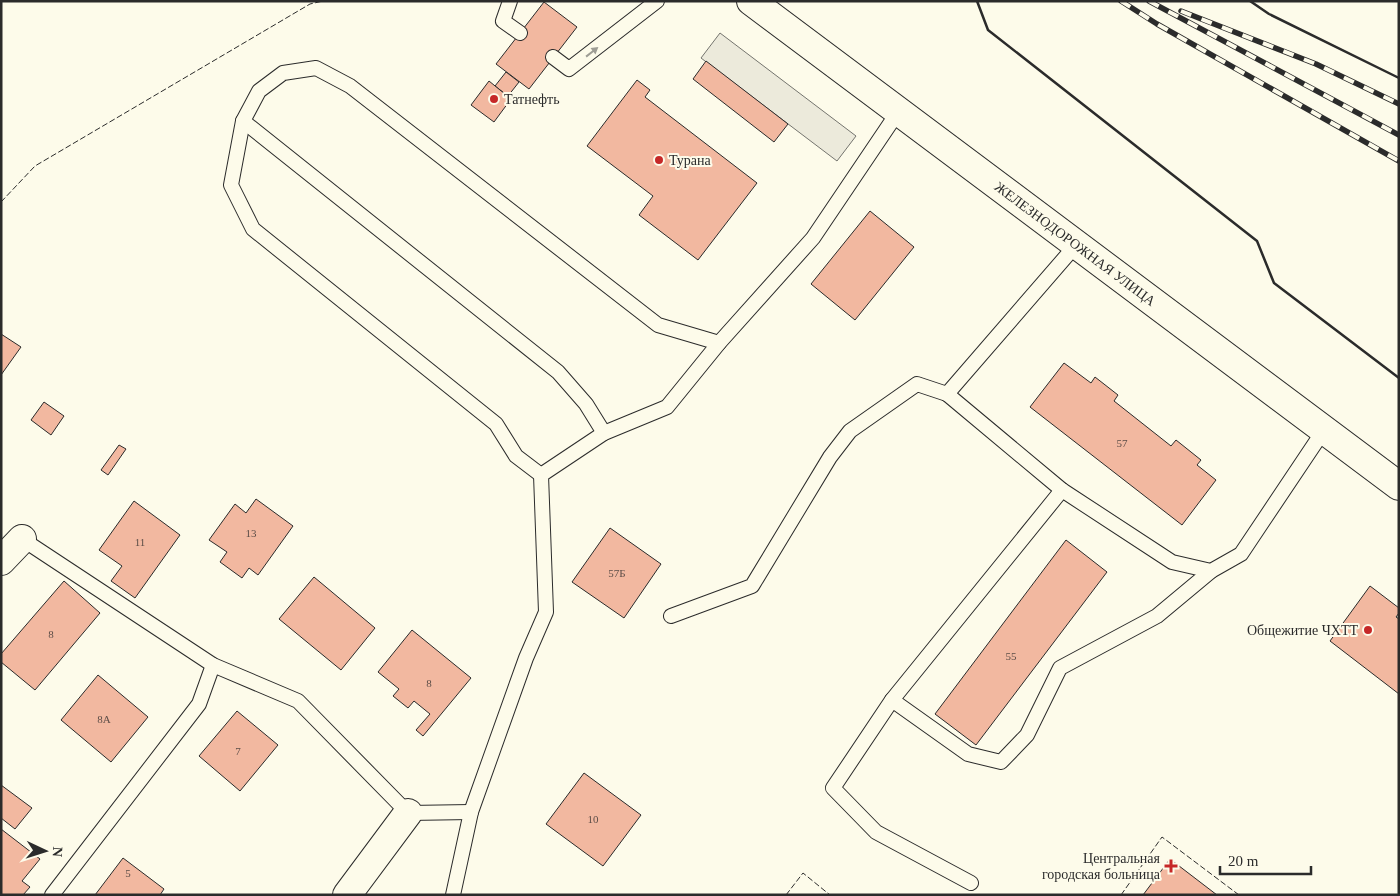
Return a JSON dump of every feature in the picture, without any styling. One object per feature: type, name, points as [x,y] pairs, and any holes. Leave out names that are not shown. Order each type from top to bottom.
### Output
[{"type":"main road","name":"ЖЕЛЕЗНОДОРОЖНАЯ УЛИЦА","points":[[750,1],[1399,486]]},
{"type":"main road","points":[[1,561],[22,540]]},
{"type":"main road","points":[[347,895],[408,813]]},
{"type":"lane","points":[[510,1],[503,21],[520,33]]},
{"type":"lane","points":[[553,57],[569,69],[657,1]]},
{"type":"lane","points":[[541,475],[516,456],[496,424],[253,229],[231,185],[243,121],[260,91],[284,73],[316,68],[350,86],[658,325],[719,343]]},
{"type":"lane","points":[[541,475],[604,433],[667,407],[719,343],[813,238],[898,112]]},
{"type":"lane","points":[[243,121],[558,372],[586,404],[604,433]]},
{"type":"lane","points":[[947,394],[1076,245]]},
{"type":"lane","points":[[671,616],[752,586],[830,457],[850,431],[917,384],[947,394],[1062,490],[1172,562],[1211,571]]},
{"type":"lane","points":[[892,700],[968,754],[1001,762],[1027,735],[1060,668],[1157,616],[1211,571],[1241,554],[1324,430]]},
{"type":"lane","points":[[453,895],[471,812],[526,658],[546,612],[541,475]]},
{"type":"lane","points":[[972,883],[876,832],[833,788],[892,700],[1062,490]]},
{"type":"lane","points":[[22,540],[213,665],[298,701],[408,813],[471,812]]},
{"type":"lane","points":[[52,895],[199,704],[213,665]]},
{"type":"shaded area","points":[[720,33],[856,136],[837,161],[701,58]]},
{"type":"building","points":[[544,2],[577,27],[529,89],[496,64]]},
{"type":"building","points":[[706,61],[788,124],[774,142],[693,79]]},
{"type":"building","points":[[506,72],[519,82],[508,96],[495,86]]},
{"type":"building","points":[[637,80],[650,90],[645,97],[757,183],[698,260],[639,215],[653,196],[587,146]]},
{"type":"building","points":[[489,81],[511,99],[494,122],[471,105]]},
{"type":"building","points":[[870,211],[914,247],[855,320],[811,284]]},
{"type":"building","points":[[1,334],[21,347],[1,375]]},
{"type":"building","points":[[1064,363],[1091,383],[1095,377],[1118,395],[1114,401],[1171,446],[1176,440],[1201,460],[1197,465],[1216,480],[1182,525],[1030,407]]},
{"type":"building","points":[[44,402],[64,416],[51,435],[31,420]]},
{"type":"building","points":[[119,445],[126,449],[108,475],[101,470]]},
{"type":"building","points":[[256,499],[293,526],[258,575],[249,568],[242,578],[220,562],[227,552],[209,540],[235,504],[246,513]]},
{"type":"building","points":[[134,501],[180,535],[135,598],[111,581],[122,566],[99,550]]},
{"type":"building","points":[[610,528],[661,564],[624,618],[572,582]]},
{"type":"building","points":[[1066,540],[1107,572],[976,745],[935,714]]},
{"type":"building","points":[[314,577],[375,628],[341,670],[279,619]]},
{"type":"building","points":[[64,581],[100,613],[35,690],[1,662],[1,654]]},
{"type":"building","name":"Общежитие ЧХТТ","points":[[1370,586],[1399,608],[1399,613],[1396,617],[1399,619],[1399,694],[1330,641]]},
{"type":"building","points":[[412,630],[471,678],[423,736],[416,730],[430,714],[414,701],[408,708],[393,696],[399,689],[378,672]]},
{"type":"building","points":[[98,675],[148,717],[111,762],[61,720]]},
{"type":"building","points":[[237,711],[278,745],[240,791],[199,756]]},
{"type":"building","points":[[584,773],[641,815],[603,866],[546,824]]},
{"type":"building","points":[[1,785],[32,808],[15,829],[1,818]]},
{"type":"building","points":[[1,829],[40,859],[22,881],[30,887],[23,895],[1,895]]},
{"type":"building","points":[[123,858],[164,889],[160,895],[95,895]]},
{"type":"building","points":[[1170,859],[1217,895],[1143,895]]},
{"type":"railway","points":[[1121,1],[1157,24],[1399,161]]},
{"type":"railway","points":[[1149,1],[1399,135]]},
{"type":"railway","points":[[1181,11],[1316,64],[1399,104]]},
{"type":"fence","points":[[1,202],[35,166],[310,4],[323,1]]},
{"type":"fence","points":[[1121,895],[1162,837],[1239,895]]},
{"type":"fence","points":[[786,895],[803,873],[830,895]]},
{"type":"wall","points":[[977,1],[988,30],[1257,241],[1274,283],[1399,378]]},
{"type":"wall","points":[[1250,1],[1269,14],[1399,78]]},
{"type":"place","name":"Татнефть","points":[[494,99]]},
{"type":"place","name":"Турана","points":[[659,160]]},
{"type":"place","name":"Общежитие ЧХТТ","points":[[1368,630]]},
{"type":"place","name":"Центральная городская больница","points":[[1171,866]]}]
